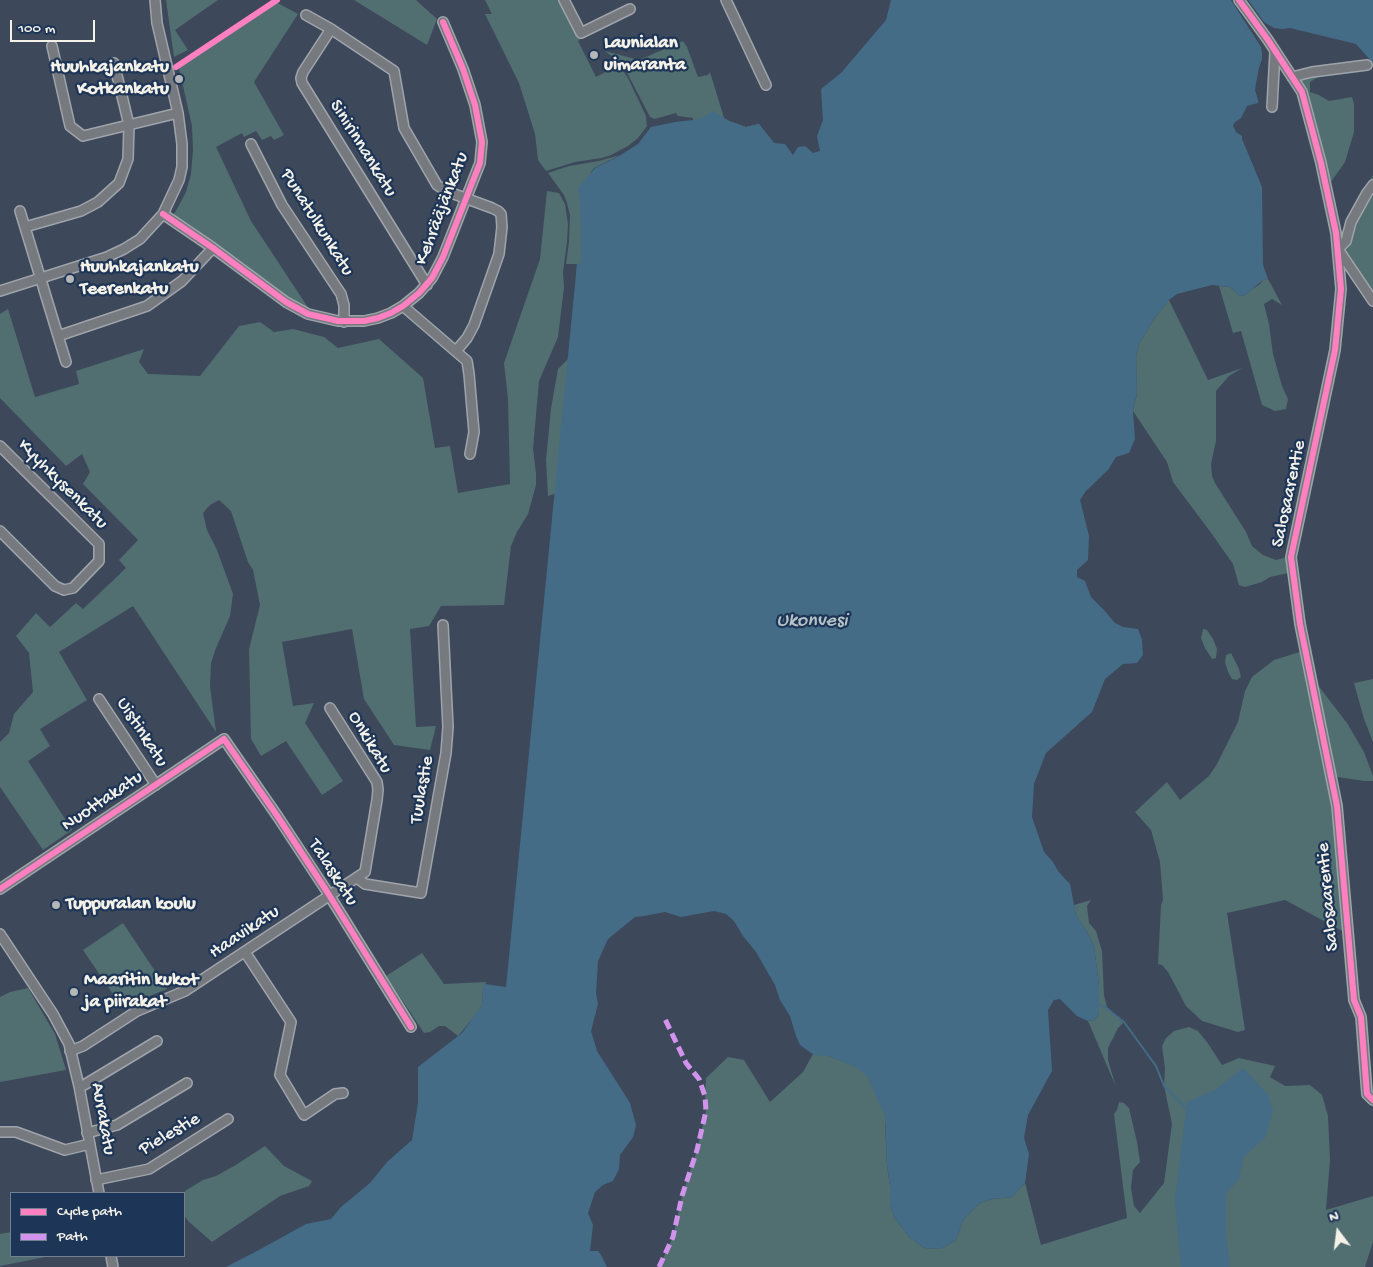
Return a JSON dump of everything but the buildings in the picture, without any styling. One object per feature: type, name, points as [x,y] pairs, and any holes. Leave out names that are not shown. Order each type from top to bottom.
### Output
[{"type":"street","points":[[0,291],[99,260],[124,249],[140,239],[164,214],[182,167],[182,144],[178,113],[157,24],[155,0]]},
{"type":"street","points":[[564,0],[581,32],[630,8]]},
{"type":"street","points":[[726,0],[766,85]]},
{"type":"street","name":"Salosaarentie","points":[[1239,0],[1302,92],[1321,163],[1338,249],[1341,289],[1335,350],[1292,557],[1300,624],[1337,806],[1354,1000],[1360,1017],[1367,1094],[1373,1100]]},
{"type":"street","points":[[306,15],[331,29],[394,71],[404,128],[437,185],[446,191],[498,211],[501,214],[499,254],[474,325],[467,338],[456,351]]},
{"type":"street","name":"Kehrääjänkatu","points":[[164,214],[286,302],[308,314],[344,322],[364,321],[391,313],[403,306],[419,293],[432,278],[443,257],[480,164],[482,142],[476,105],[443,22]]},
{"type":"street","name":"Sinirinnankatu","points":[[331,29],[303,72],[302,83],[427,285]]},
{"type":"street","points":[[52,46],[70,126],[83,136],[178,113]]},
{"type":"street","points":[[1272,107],[1275,51]]},
{"type":"street","points":[[25,228],[81,211],[98,202],[119,183],[128,159],[129,125],[114,63]]},
{"type":"street","points":[[1292,78],[1312,72],[1367,65]]},
{"type":"street","name":"Punatulkunkatu","points":[[251,144],[282,205],[341,294],[344,305],[344,322]]},
{"type":"street","points":[[1373,186],[1351,222],[1346,241],[1338,249],[1373,301]]},
{"type":"street","points":[[20,211],[66,362]]},
{"type":"street","points":[[58,336],[147,306],[182,281],[213,248]]},
{"type":"street","points":[[403,306],[467,362],[474,432],[470,454]]},
{"type":"street","name":"Kyyhkysenkatu","points":[[0,446],[98,544],[99,561],[73,588],[64,590],[55,586],[0,531]]},
{"type":"street","name":"Tuulastie","points":[[357,878],[365,884],[421,893],[446,753],[448,727],[443,625]]},
{"type":"street","name":"Uistinkatu","points":[[99,700],[156,785]]},
{"type":"street","name":"Onkikatu","points":[[330,708],[377,782],[377,800],[365,872],[357,878]]},
{"type":"street","name":"Nuottakatu","points":[[0,889],[224,740]]},
{"type":"street","name":"Talaskatu","points":[[224,740],[330,895],[412,1027]]},
{"type":"street","points":[[330,895],[357,878]]},
{"type":"street","name":"Haavikatu","points":[[70,1051],[82,1046],[137,1011],[185,992],[330,895]]},
{"type":"street","name":"Aurakatu","points":[[0,934],[63,1032],[79,1086],[99,1192]]},
{"type":"street","points":[[245,952],[291,1022],[280,1076],[304,1115],[335,1094],[344,1093]]},
{"type":"street","points":[[79,1086],[84,1085],[157,1041]]},
{"type":"street","points":[[87,1133],[117,1125],[188,1083]]},
{"type":"street","name":"Pielestie","points":[[96,1180],[149,1169],[228,1119]]},
{"type":"street","points":[[0,1132],[16,1132],[65,1150],[90,1144]]},
{"type":"green space","points":[[166,0],[218,0],[175,30],[188,50],[174,57]]},
{"type":"green space","points":[[354,0],[416,0],[437,19],[427,45]]},
{"type":"green space","points":[[485,0],[560,0],[596,77],[609,70],[606,64],[612,64],[621,68],[628,78],[646,116],[647,126],[638,138],[611,155],[575,162],[546,171],[538,160],[535,134],[519,83],[485,14],[492,14]]},
{"type":"green space","points":[[276,2],[298,14],[254,82],[284,135],[274,140],[271,136],[262,140],[256,131],[244,137],[242,133],[216,147],[251,221],[311,312],[289,300],[172,217],[186,192],[191,174],[193,150],[192,126],[179,68]]},
{"type":"green space","points":[[683,41],[698,77],[708,75],[710,72],[724,118],[746,127],[759,124],[774,143],[693,120],[693,118],[678,116],[676,113],[655,119],[650,117],[623,65],[605,51],[639,60]]},
{"type":"green space","points":[[1333,68],[1310,82],[1310,92],[1329,101],[1352,97],[1354,104],[1354,132],[1345,162],[1326,189],[1297,76]]},
{"type":"green space","points":[[620,155],[594,168],[591,172],[560,492],[548,496],[546,460],[551,408],[558,369],[571,356],[577,264],[566,264],[570,215],[564,195],[548,173],[569,166]]},
{"type":"green space","points":[[1373,175],[1373,301],[1338,249],[1336,233],[1343,231],[1347,227]]},
{"type":"green space","points":[[547,191],[559,193],[565,204],[568,224],[563,272],[564,287],[558,337],[539,381],[533,449],[536,485],[528,514],[511,546],[504,605],[441,606],[429,626],[410,629],[416,727],[436,726],[430,750],[394,745],[364,699],[352,629],[282,642],[293,706],[314,703],[305,723],[343,781],[322,795],[286,741],[261,756],[251,739],[249,649],[260,605],[253,570],[248,562],[231,511],[219,500],[210,505],[203,513],[207,530],[217,550],[233,594],[230,616],[211,663],[210,686],[216,732],[133,606],[59,652],[87,700],[40,729],[50,746],[28,761],[72,830],[43,850],[0,787],[0,742],[9,733],[14,714],[33,692],[29,653],[16,636],[36,613],[50,627],[76,603],[83,609],[126,568],[119,560],[138,540],[83,484],[90,472],[82,454],[66,466],[0,398],[0,314],[8,309],[35,397],[79,384],[76,371],[144,349],[139,362],[148,374],[200,376],[239,326],[260,322],[274,332],[293,329],[324,337],[338,348],[379,339],[423,378],[435,448],[450,446],[458,493],[510,484],[508,399],[504,363],[540,259]]},
{"type":"green space","points":[[1268,279],[1282,305],[1272,299],[1264,304],[1273,354],[1282,386],[1288,399],[1286,409],[1275,411],[1262,405],[1241,331],[1233,333],[1219,286],[1230,287],[1240,296],[1245,295],[1263,280]]},
{"type":"green space","points":[[1169,300],[1208,380],[1242,368],[1229,376],[1216,391],[1216,441],[1211,464],[1212,476],[1246,532],[1252,546],[1263,555],[1276,560],[1287,557],[1293,572],[1270,577],[1262,582],[1245,587],[1239,585],[1233,564],[1173,482],[1167,462],[1133,411],[1137,393],[1136,356],[1139,344],[1154,319]]},
{"type":"green space","points":[[1203,629],[1207,630],[1213,639],[1217,649],[1216,658],[1212,659],[1205,648],[1201,638]]},
{"type":"green space","points":[[1309,649],[1317,684],[1347,723],[1364,752],[1373,776],[1373,781],[1364,781],[1331,776],[1348,934],[1285,900],[1227,913],[1245,1030],[1238,1032],[1202,1021],[1186,1006],[1168,972],[1162,965],[1158,964],[1161,905],[1163,900],[1160,862],[1151,830],[1135,812],[1167,782],[1180,800],[1209,776],[1238,722],[1245,691],[1252,677],[1274,660]]},
{"type":"green space","points":[[1231,653],[1241,677],[1237,680],[1232,679],[1225,662],[1226,655]]},
{"type":"green space","points":[[1373,679],[1373,742],[1364,719],[1354,683]]},
{"type":"green space","points":[[1091,900],[1087,906],[1089,923],[1096,931],[1102,951],[1104,995],[1107,1007],[1123,1023],[1118,1028],[1108,1048],[1108,1060],[1116,1087],[1088,1021],[1094,1020],[1099,1014],[1099,985],[1094,946],[1076,915],[1074,905]]},
{"type":"green space","points":[[123,923],[167,989],[123,1009],[83,950]]},
{"type":"green space","points":[[422,953],[444,984],[486,982],[483,990],[482,1005],[458,1036],[445,1026],[439,1026],[430,1032],[424,1033],[386,976]]},
{"type":"green space","points":[[28,988],[55,1034],[66,1070],[0,1082],[0,997],[10,992]]},
{"type":"green space","points":[[810,1006],[825,1018],[823,1027],[825,1031],[830,1029],[843,1030],[847,1037],[847,1044],[852,1045],[867,1036],[871,1024],[876,1022],[877,1017],[878,1020],[883,1020],[882,1024],[891,1028],[897,1017],[906,1019],[905,1024],[910,1024],[913,1020],[923,1017],[928,1028],[938,1029],[947,1037],[947,1045],[945,1047],[957,1066],[957,1081],[952,1100],[938,1114],[907,1133],[890,1135],[891,1131],[885,1121],[890,1205],[894,1217],[909,1237],[924,1248],[941,1249],[956,1240],[963,1220],[980,1203],[992,1199],[1012,1197],[1025,1183],[1041,1245],[1127,1218],[1114,1114],[1119,1102],[1124,1103],[1129,1108],[1137,1142],[1140,1162],[1133,1170],[1131,1188],[1134,1206],[1140,1213],[1164,1183],[1172,1124],[1164,1086],[1165,1068],[1162,1046],[1166,1038],[1174,1031],[1189,1027],[1198,1031],[1222,1065],[1239,1058],[1275,1066],[1270,1077],[1285,1086],[1310,1085],[1322,1095],[1328,1116],[1330,1160],[1326,1210],[1373,1196],[1373,1242],[1365,1267],[659,1267],[673,1237],[682,1196],[697,1150],[706,1111],[706,1078],[728,1057],[744,1060],[770,1102],[803,1072],[813,1054],[801,1040],[809,1017],[803,1010]],"holes":[[[828,1052],[848,1057],[856,1066],[818,1054]]]},
{"type":"green space","points":[[265,1146],[284,1166],[312,1181],[309,1186],[280,1196],[212,1242],[185,1216],[185,1191],[203,1180],[216,1176]]},
{"type":"green space","points":[[10,1232],[10,1257],[45,1257],[0,1266],[0,1234]]},
{"type":"water","name":"Ukonvesi","points":[[891,0],[1231,0],[1261,47],[1262,53],[1255,90],[1258,103],[1247,106],[1241,118],[1233,126],[1236,132],[1242,136],[1262,187],[1263,265],[1268,279],[1263,280],[1245,295],[1240,296],[1230,287],[1212,285],[1177,294],[1169,300],[1154,319],[1139,344],[1136,356],[1137,393],[1133,411],[1135,439],[1129,453],[1116,457],[1108,470],[1086,491],[1080,500],[1089,536],[1088,560],[1077,570],[1077,577],[1085,581],[1091,597],[1115,623],[1123,627],[1138,629],[1142,640],[1143,655],[1137,663],[1123,664],[1105,679],[1092,712],[1046,753],[1034,784],[1032,817],[1044,852],[1070,884],[1076,915],[1094,946],[1099,985],[1099,1014],[1094,1020],[1088,1021],[1077,1016],[1060,999],[1054,1000],[1048,1010],[1052,1071],[1028,1115],[1024,1138],[1029,1154],[1025,1183],[1012,1197],[992,1199],[980,1203],[963,1220],[956,1240],[941,1249],[924,1248],[909,1237],[894,1217],[890,1205],[885,1116],[867,1076],[856,1067],[828,1056],[814,1055],[800,1045],[790,1016],[780,1000],[775,985],[756,952],[734,921],[726,914],[714,911],[681,917],[665,912],[635,917],[608,939],[598,961],[596,993],[598,1004],[591,1031],[597,1051],[630,1103],[636,1125],[633,1137],[620,1155],[619,1169],[613,1181],[603,1185],[595,1192],[588,1213],[593,1225],[590,1251],[598,1251],[607,1267],[226,1267],[306,1224],[331,1219],[341,1207],[370,1183],[387,1162],[412,1140],[418,1103],[418,1067],[462,1033],[482,1005],[485,984],[506,987],[577,264],[581,262],[580,200],[578,188],[595,168],[638,144],[651,127],[703,118],[713,111],[729,121],[746,127],[759,124],[774,143],[785,144],[793,155],[798,147],[805,146],[813,153],[820,151],[817,136],[823,120],[821,89],[841,73],[886,20]]},
{"type":"water","points":[[1248,0],[1373,0],[1373,66],[1372,62],[1356,44],[1290,28],[1274,28],[1264,22]]},
{"type":"water","points":[[1243,1068],[1269,1096],[1273,1111],[1265,1138],[1244,1156],[1239,1179],[1226,1194],[1226,1236],[1230,1264],[1229,1267],[1181,1267],[1175,1200],[1187,1102],[1215,1090]]},
{"type":"waterway","points":[[1099,1005],[1105,1007],[1124,1022],[1156,1066],[1164,1086],[1186,1108]]},
{"type":"marked path","points":[[659,1267],[673,1237],[682,1196],[697,1150],[706,1111],[705,1096],[699,1079],[686,1063],[665,1019]]},
{"type":"cycle path","points":[[176,67],[277,0]]},
{"type":"cycle path","points":[[1239,0],[1302,92],[1321,163],[1336,233],[1341,289],[1335,350],[1291,557],[1300,624],[1337,806],[1354,1000],[1361,1017],[1367,1094],[1373,1100]]},
{"type":"cycle path","points":[[163,214],[286,302],[308,314],[338,321],[364,321],[378,318],[403,306],[419,293],[432,278],[443,257],[480,163],[482,142],[475,105],[463,69],[443,22]]},
{"type":"cycle path","points":[[0,889],[224,739],[326,890],[411,1027]]},
{"type":"place","name":"Launialan uimaranta","points":[[594,55]]},
{"type":"place","name":"Huuhkajankatu Kotkankatu","points":[[179,79]]},
{"type":"place","name":"Huuhkajankatu Teerenkatu","points":[[70,279]]},
{"type":"place","name":"Tuppuralan koulu","points":[[56,905]]},
{"type":"place","name":"Maaritin kukot ja piirakat","points":[[74,992]]}]
